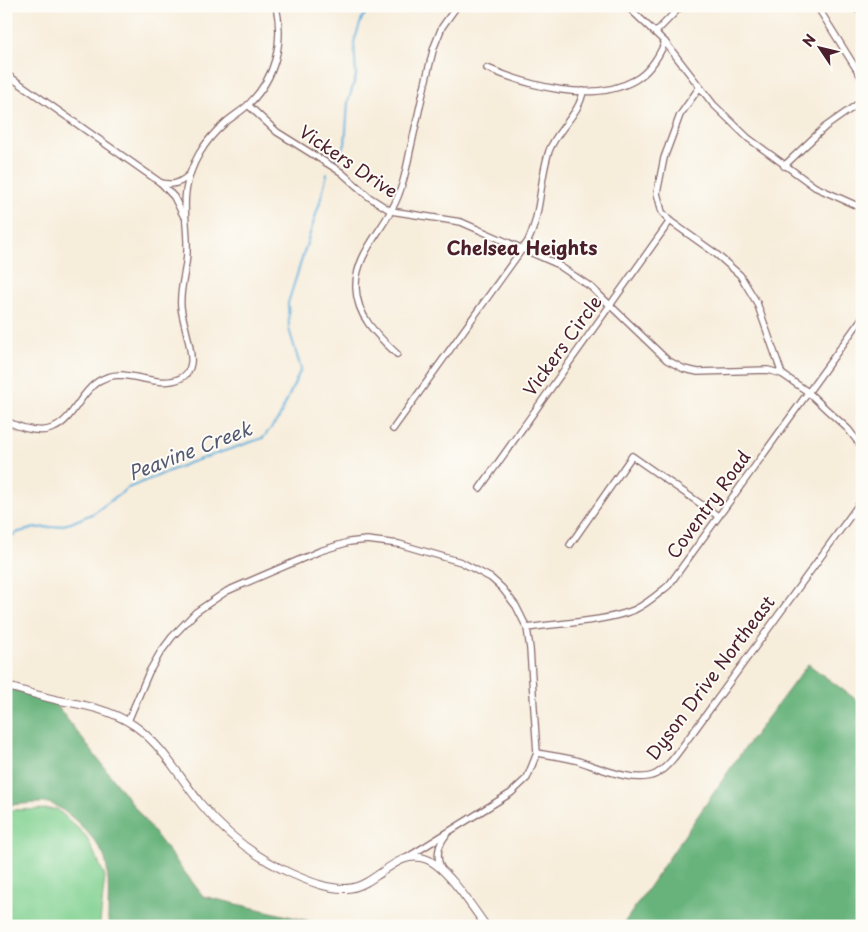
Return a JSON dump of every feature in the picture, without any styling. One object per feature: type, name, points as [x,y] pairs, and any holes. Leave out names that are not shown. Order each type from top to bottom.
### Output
[{"type":"street","points":[[6,421],[24,429],[53,428],[71,415],[88,388],[102,378],[121,374],[159,381],[171,381],[180,379],[189,372],[192,358],[184,328],[180,302],[188,252],[185,199],[191,172],[203,148],[214,133],[248,105],[265,83],[277,58],[280,32],[276,6]]},
{"type":"street","points":[[397,354],[365,320],[356,290],[357,274],[362,258],[392,211],[398,198],[434,47],[442,27],[456,6]]},
{"type":"street","points":[[627,6],[665,42],[699,88],[733,124],[784,166],[815,187],[862,208]]},
{"type":"street","points":[[656,32],[681,6]]},
{"type":"street","points":[[817,6],[862,78]]},
{"type":"street","points":[[487,68],[524,82],[570,91],[610,90],[635,80],[651,65],[665,42]]},
{"type":"street","points":[[6,74],[160,183],[178,203],[186,224]]},
{"type":"street","points":[[699,88],[676,124],[667,146],[658,180],[657,193],[662,212],[670,221],[732,267],[747,284],[757,303],[782,374],[808,392],[848,429],[862,447]]},
{"type":"street","points":[[394,429],[523,248],[538,213],[550,151],[564,126],[580,104],[583,91]]},
{"type":"street","points":[[784,166],[825,127],[862,101]]},
{"type":"street","name":"Vickers Drive","points":[[248,105],[277,132],[341,172],[370,197],[392,211],[461,222],[523,248],[574,274],[591,287],[660,354],[684,369],[705,372],[768,370],[782,374]]},
{"type":"street","points":[[160,183],[178,183],[191,172]]},
{"type":"street","name":"Vickers Circle","points":[[480,488],[670,221]]},
{"type":"street","name":"Coventry Road","points":[[527,628],[612,616],[636,609],[650,601],[669,585],[862,318]]},
{"type":"street","points":[[570,545],[632,456],[718,516]]},
{"type":"street","name":"Dyson Drive Northeast","points":[[537,753],[574,760],[634,777],[646,777],[656,774],[672,759],[694,731],[862,500]]},
{"type":"street","points":[[6,686],[95,707],[128,721],[144,733],[160,749],[201,804],[221,826],[244,845],[278,867],[324,886],[345,889],[357,887],[517,788],[527,778],[537,753],[527,628],[516,606],[502,588],[490,578],[461,562],[399,544],[367,540],[349,542],[320,551],[238,586],[216,597],[201,608],[183,624],[160,652],[143,685],[128,721]]},
{"type":"street","points":[[443,872],[438,863],[439,845],[453,829]]},
{"type":"street","points":[[404,859],[410,857],[426,859],[443,872],[466,898],[486,926]]},
{"type":"green space","points":[[808,664],[862,704],[862,926],[622,926],[739,756]]},
{"type":"green space","points":[[6,687],[54,702],[203,896],[330,926],[112,926],[108,921],[107,865],[102,852],[91,836],[67,813],[52,804],[6,805]]},
{"type":"green space","points":[[57,809],[86,836],[105,876],[100,922],[104,926],[6,926],[6,810]]},
{"type":"waterway","name":"Peavine Creek","points":[[335,160],[345,145],[348,102],[356,76],[354,42],[362,18],[372,6]]},
{"type":"waterway","name":"Peavine Creek","points":[[6,538],[35,528],[55,527],[71,523],[94,513],[128,488],[189,463],[263,438],[279,418],[301,369],[289,329],[288,303],[327,174]]},
{"type":"railway","points":[[853,6],[862,24]]},
{"type":"district","name":"Chelsea Heights","points":[[522,248]]}]
